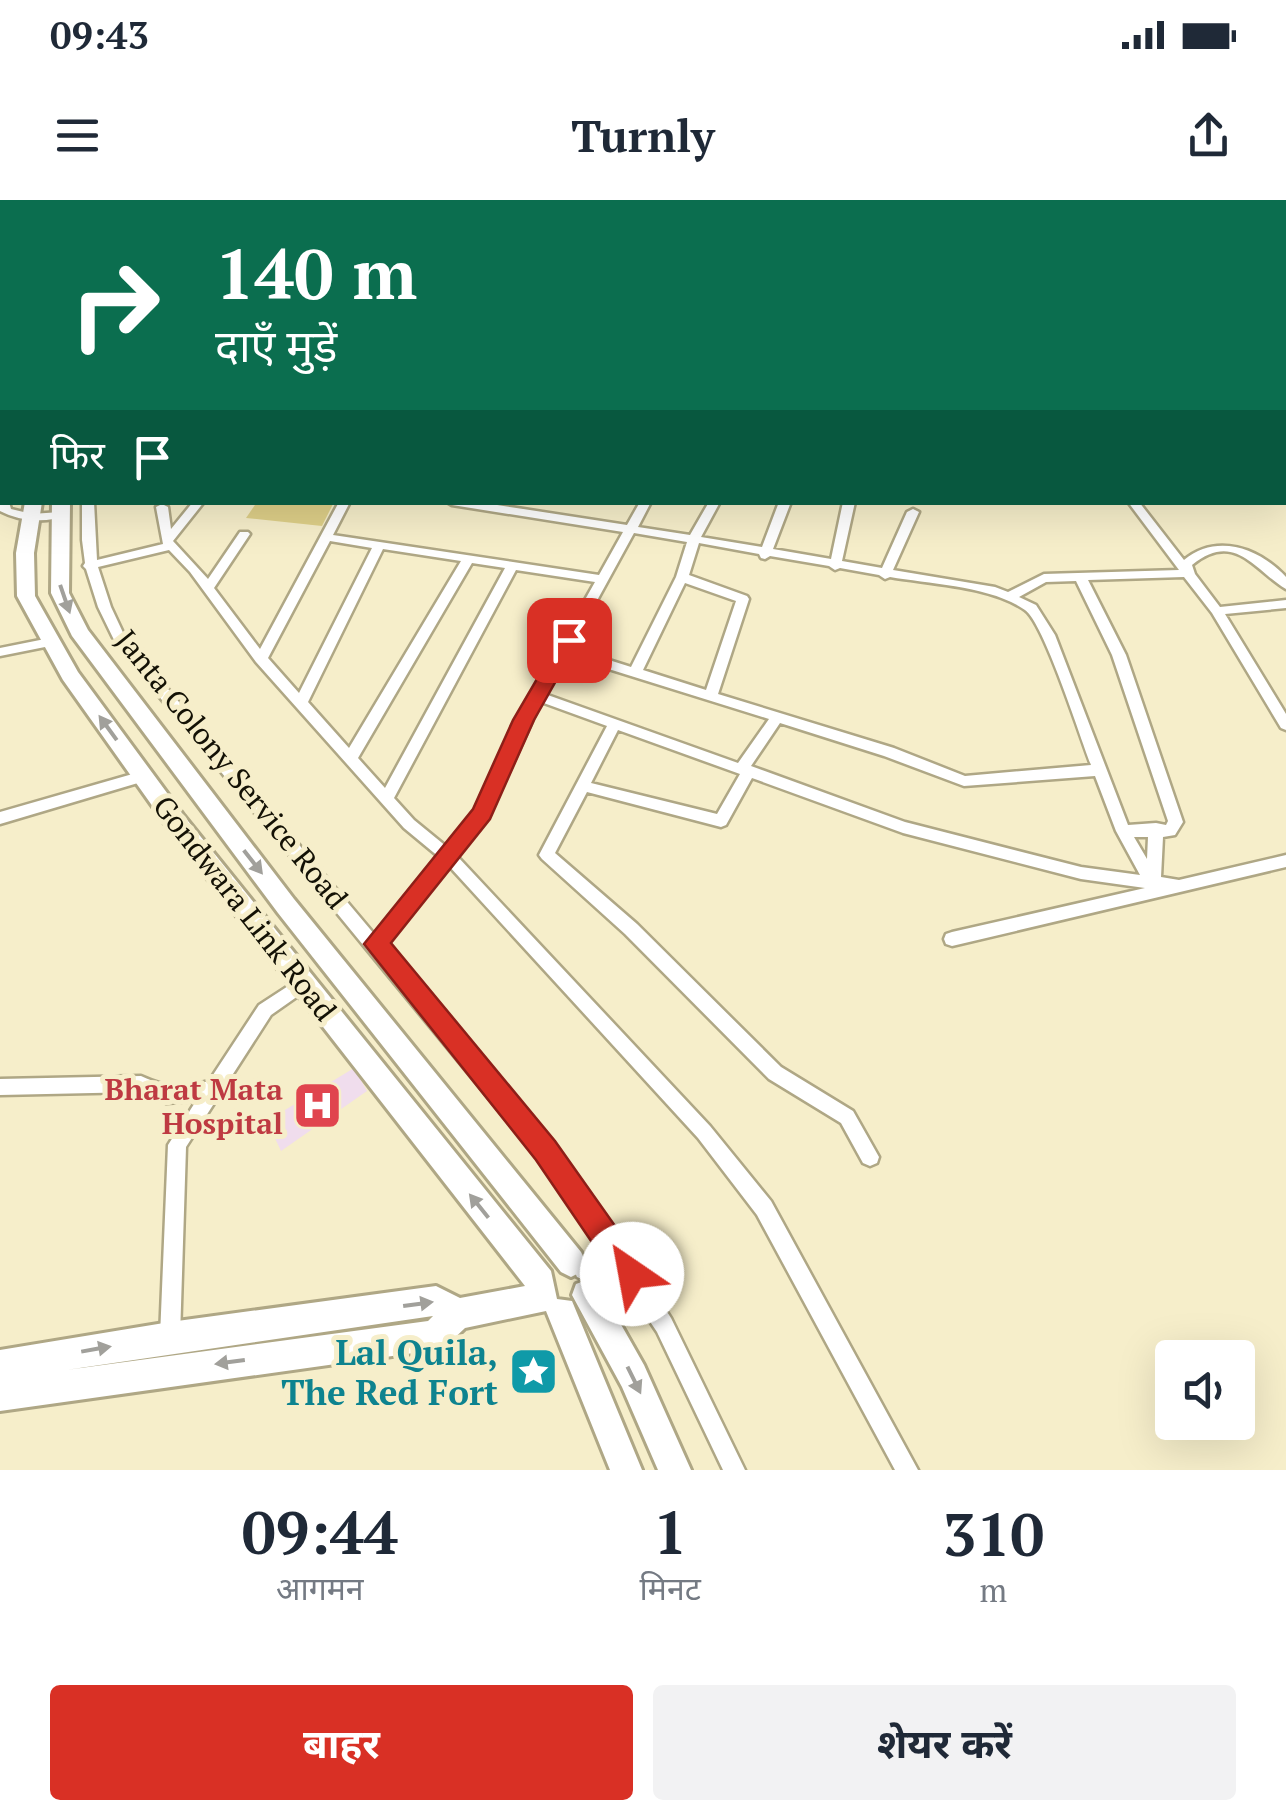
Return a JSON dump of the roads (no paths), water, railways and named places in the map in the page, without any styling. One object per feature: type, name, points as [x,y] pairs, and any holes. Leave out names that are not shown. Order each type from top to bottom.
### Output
[{"type":"street","points":[[4,505],[6,511],[61,508]]},
{"type":"street","name":"Janta Colony Service Road","points":[[88,505],[89,566],[96,593],[121,641],[295,855],[377,944],[510,1104],[664,1325],[734,1470]]},
{"type":"street","points":[[89,566],[169,544],[197,505]]},
{"type":"street","points":[[262,659],[342,505]]},
{"type":"street","points":[[470,505],[996,590],[1032,608],[1049,635],[1123,831],[1153,883]]},
{"type":"street","points":[[377,944],[402,908],[450,858],[482,813],[538,696],[643,505]]},
{"type":"street","points":[[636,671],[682,577],[694,539],[713,505]]},
{"type":"street","points":[[765,555],[783,505]]},
{"type":"street","points":[[835,566],[849,505]]},
{"type":"street","points":[[1135,505],[1217,612],[1286,725]]},
{"type":"street","points":[[162,507],[169,544],[262,659],[409,824],[450,858],[704,1132],[764,1208],[906,1470]]},
{"type":"street","name":"Gondwara Link Road","points":[[61,508],[60,593],[80,632],[564,1286]]},
{"type":"street","name":"Gondwara Link Road","points":[[33,510],[25,554],[26,596],[50,642],[143,776],[302,984],[564,1286]]},
{"type":"street","points":[[885,575],[913,512]]},
{"type":"street","points":[[207,589],[244,534]]},
{"type":"street","points":[[324,537],[603,580]]},
{"type":"street","points":[[302,701],[378,546]]},
{"type":"street","points":[[1189,573],[1186,564],[1194,556],[1241,551],[1268,562],[1286,586]]},
{"type":"street","points":[[351,757],[468,560]]},
{"type":"street","points":[[387,797],[512,566]]},
{"type":"street","points":[[1009,596],[1044,578],[1189,573]]},
{"type":"street","points":[[682,577],[743,599],[712,696]]},
{"type":"street","points":[[1080,577],[1119,655],[1176,822],[1170,831],[1123,831]]},
{"type":"street","points":[[1217,612],[1286,604]]},
{"type":"street","points":[[0,652],[50,642]]},
{"type":"street","points":[[563,650],[889,752],[964,781],[1099,770]]},
{"type":"street","points":[[538,696],[902,827],[1001,855],[1179,886]]},
{"type":"street","points":[[582,786],[721,821],[776,719]]},
{"type":"street","points":[[615,722],[548,855],[775,1073],[847,1116],[870,1157]]},
{"type":"street","points":[[0,818],[143,776]]},
{"type":"street","points":[[1153,883],[1156,829]]},
{"type":"street","points":[[952,939],[1286,861]]},
{"type":"street","points":[[170,1337],[177,1145],[265,1010],[302,984]]},
{"type":"street","points":[[0,1086],[141,1084],[155,1094],[184,1096],[210,1089]]},
{"type":"street","points":[[0,1396],[436,1335],[458,1314],[564,1286],[615,1250]]},
{"type":"street","points":[[564,1286],[626,1470]]},
{"type":"street","points":[[564,1286],[633,1376],[675,1470]]},
{"type":"street","points":[[0,1366],[170,1337],[436,1301],[458,1314]]},
{"type":"place","name":"Bharat Mata Hospital","points":[[318,1106]]},
{"type":"place","name":"Lal Quila, The Red Fort","points":[[533,1372]]}]
